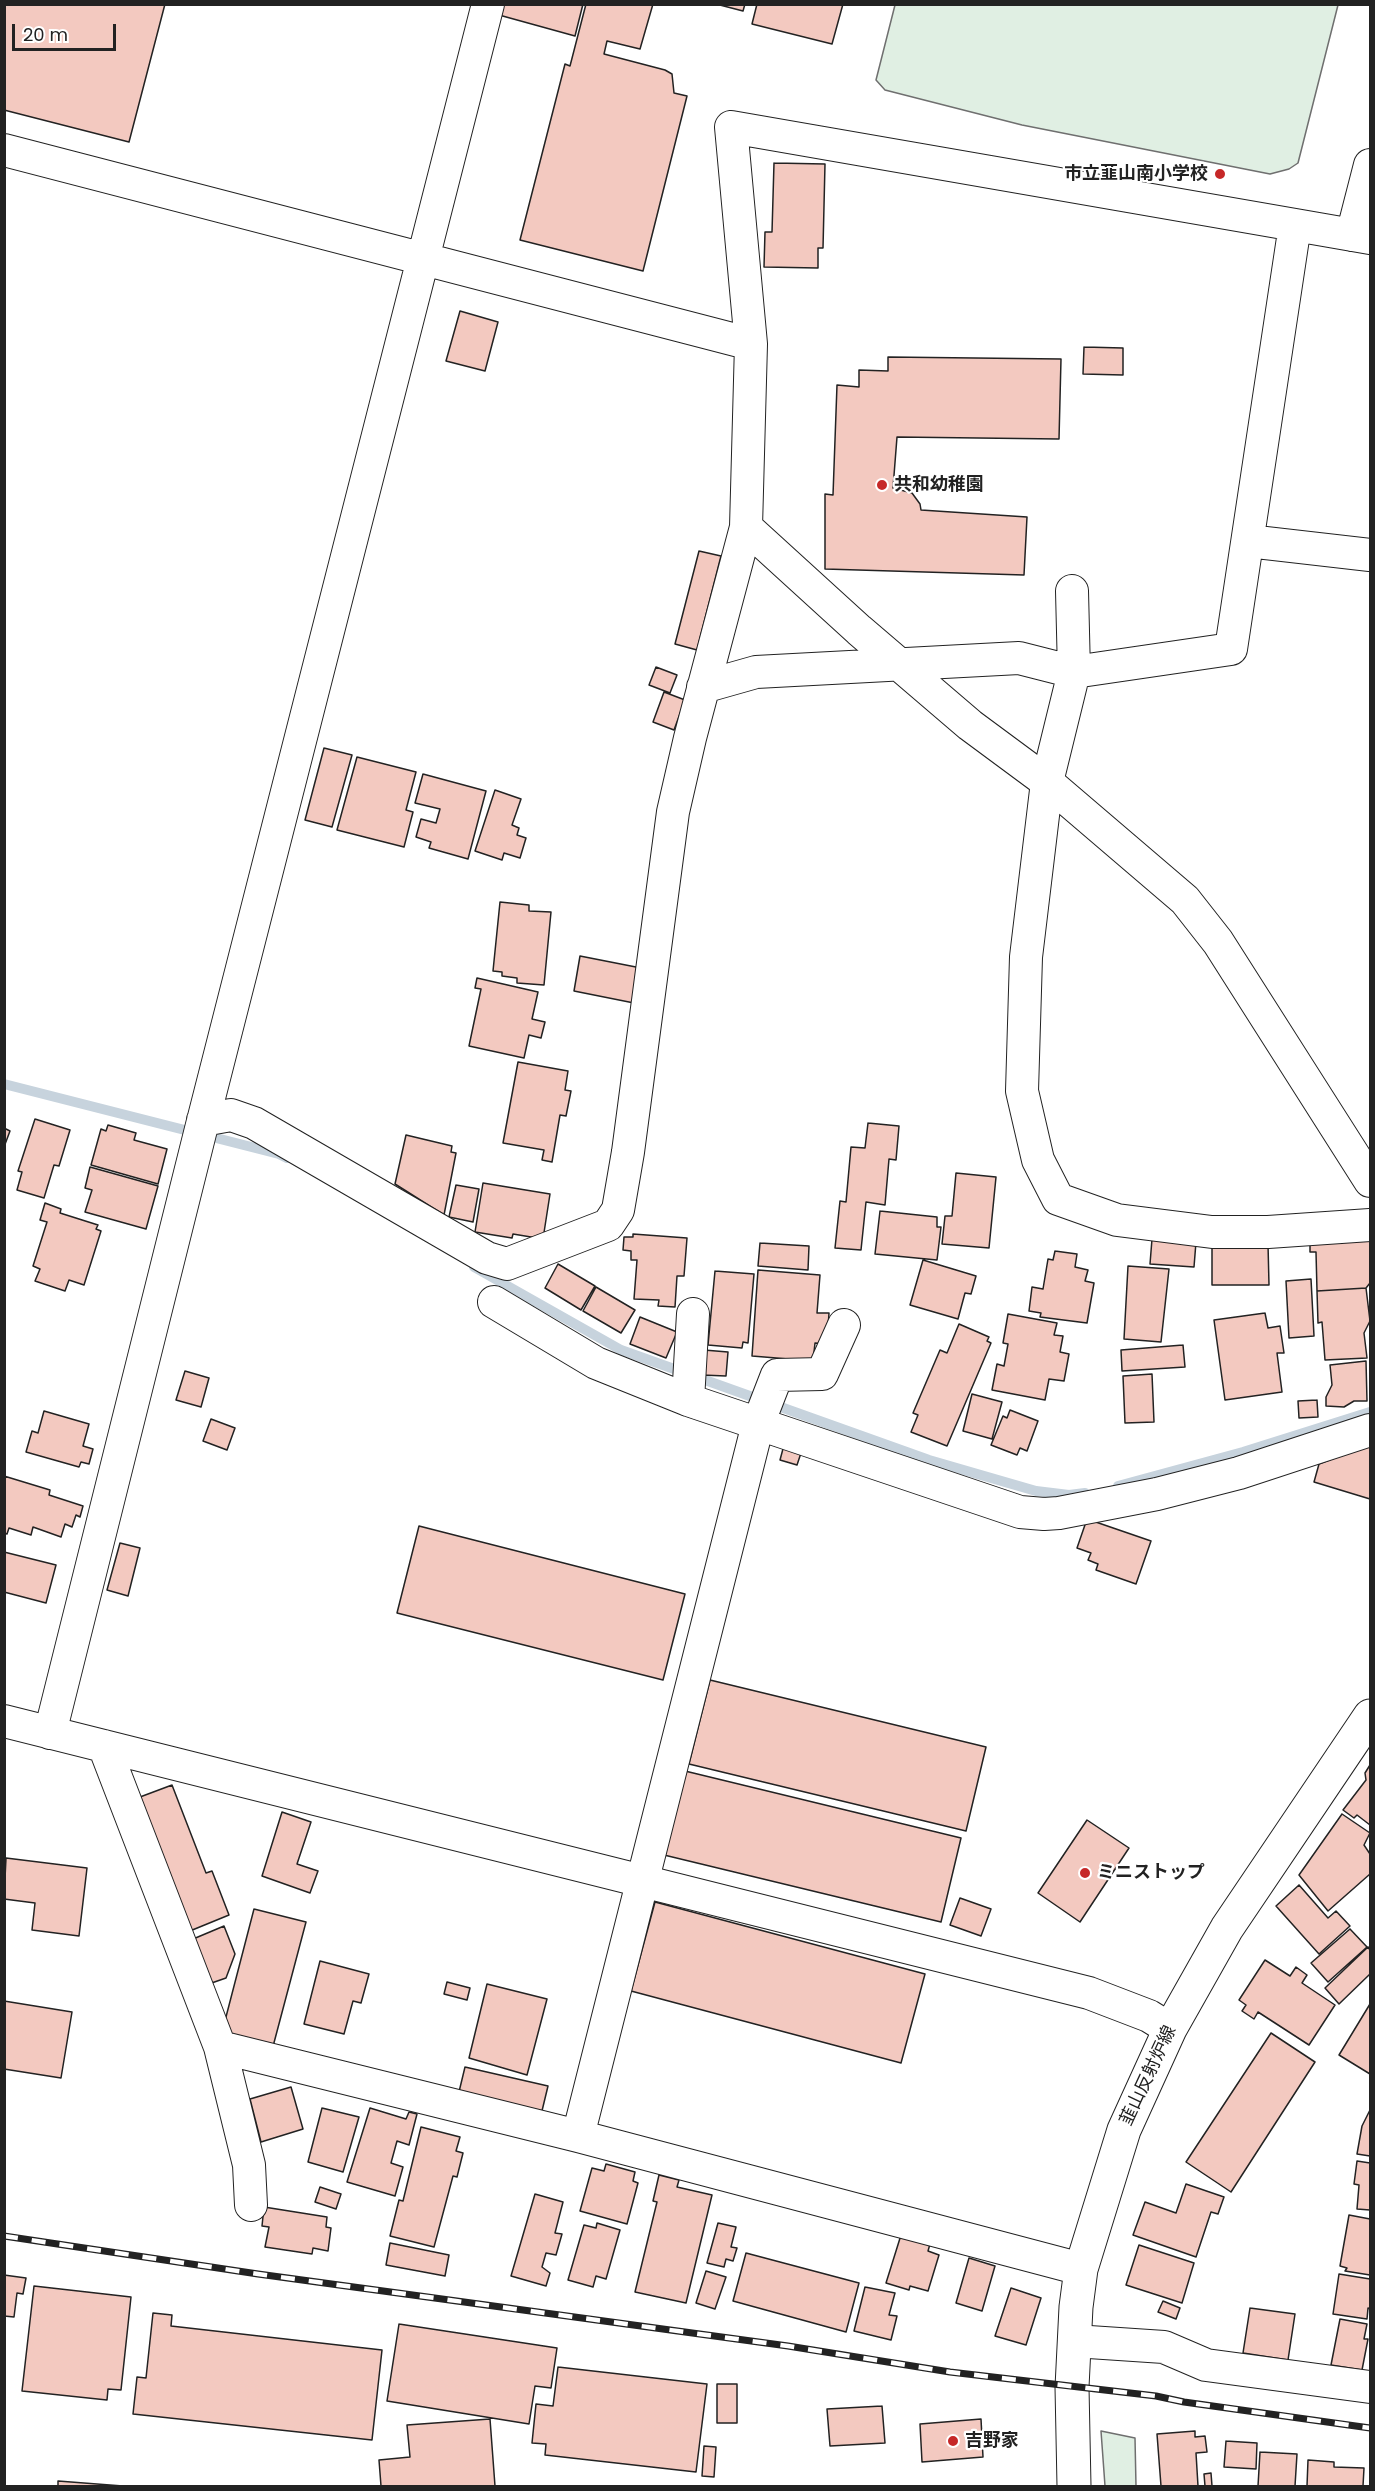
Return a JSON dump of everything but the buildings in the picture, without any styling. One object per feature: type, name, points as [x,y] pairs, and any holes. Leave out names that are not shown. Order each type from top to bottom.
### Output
[{"type":"main road","name":"韮山反射炉線","points":[[1074,2487],[1072,2386],[1081,2269],[1124,2130],[1170,2029],[1227,1928],[1371,1716]]},
{"type":"street","points":[[50,1733],[201,1129],[488,4]]},
{"type":"street","points":[[201,1129],[231,1115],[254,1123],[487,1257],[507,1264],[608,1226],[618,1210],[628,1152],[673,812],[703,687],[746,527],[751,344],[731,127],[1361,237],[1371,165]]},
{"type":"street","points":[[4,150],[751,344]]},
{"type":"street","points":[[703,687],[756,672],[1019,658],[1074,672],[1231,649],[1295,225]]},
{"type":"street","points":[[746,527],[898,663],[970,724],[1047,782],[1185,900],[1218,942],[1371,1181]]},
{"type":"street","points":[[1248,541],[1371,555]]},
{"type":"street","points":[[1072,591],[1074,672],[1047,782],[1026,957],[1022,1091],[1038,1160],[1058,1199],[1116,1220],[1202,1232],[1268,1233],[1371,1225]]},
{"type":"street","points":[[494,1302],[596,1363],[688,1397],[763,1411],[1020,1512],[1044,1514],[1157,1494],[1229,1476],[1371,1430]]},
{"type":"street","points":[[688,1397],[693,1314]]},
{"type":"street","points":[[578,2136],[763,1411],[777,1375],[822,1374],[844,1325]]},
{"type":"street","points":[[4,1720],[1089,1993],[1140,2012],[1170,2029]]},
{"type":"street","points":[[104,1746],[220,2047],[249,2165],[251,2205]]},
{"type":"street","points":[[220,2047],[578,2136],[1081,2269]]},
{"type":"street","points":[[1074,2341],[1164,2347],[1206,2366],[1371,2387]]},
{"type":"green space","points":[[895,4],[1338,5],[1298,163],[1289,169],[1270,174],[1022,125],[885,90],[876,80]]},
{"type":"green space","points":[[1101,2431],[1135,2438],[1136,2486],[1105,2486]]},
{"type":"waterway","points":[[4,1084],[279,1154],[287,1158]]},
{"type":"waterway","points":[[474,1267],[621,1350],[929,1460],[1036,1491],[1069,1495],[1085,1493]]},
{"type":"waterway","points":[[1118,1486],[1243,1452],[1370,1412]]},
{"type":"railway","points":[[4,2236],[258,2274],[788,2346],[950,2372],[1156,2396],[1370,2428]]},
{"type":"place","name":"市立韮山南小学校","points":[[1220,174]]},
{"type":"place","name":"共和幼稚園","points":[[882,485]]},
{"type":"place","name":"ミニストップ","points":[[1085,1873]]},
{"type":"place","name":"吉野家","points":[[953,2441]]}]
